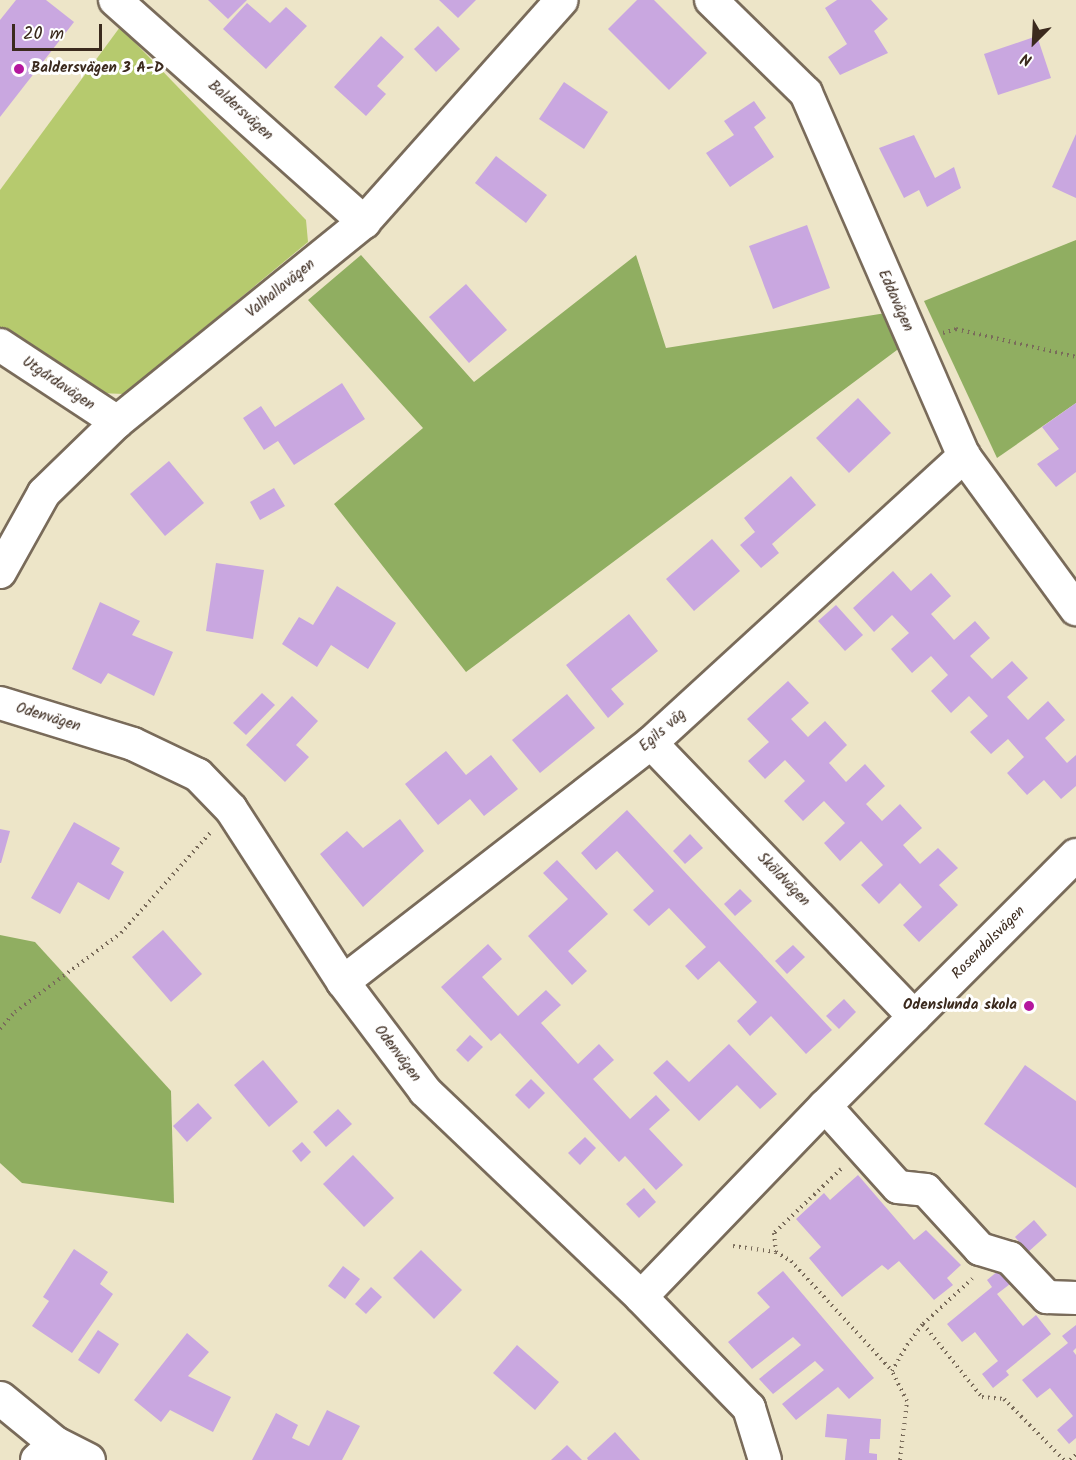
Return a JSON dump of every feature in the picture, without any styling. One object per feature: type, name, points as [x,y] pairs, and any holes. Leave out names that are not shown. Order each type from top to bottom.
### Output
[{"type":"street","name":"Baldersvägen","points":[[115,0],[364,222]]},
{"type":"street","name":"Valhallavägen","points":[[0,572],[44,493],[117,422],[364,222],[562,0]]},
{"type":"street","name":"Eddavägen","points":[[711,0],[806,93],[964,456],[1076,609]]},
{"type":"street","name":"Utgårdavägen","points":[[0,345],[117,422]]},
{"type":"street","name":"Egils väg","points":[[343,982],[651,743],[964,456]]},
{"type":"street","name":"Odenvägen","points":[[0,703],[133,744],[198,775],[231,809],[343,982],[425,1091],[641,1297],[749,1408],[765,1460]]},
{"type":"street","name":"Sköldvägen","points":[[651,743],[915,1017]]},
{"type":"street","name":"Rosendalsvägen","points":[[641,1297],[825,1106],[1076,855]]},
{"type":"street","points":[[825,1106],[898,1187],[926,1190],[980,1249],[1010,1258],[1047,1296],[1076,1298]]},
{"type":"street","points":[[0,1398],[46,1451],[88,1460]]},
{"type":"path","points":[[913,341],[956,329],[1076,357]]},
{"type":"path","points":[[0,1029],[15,1012],[121,933],[231,809]]},
{"type":"path","points":[[863,1148],[774,1233],[776,1251],[791,1261],[892,1371],[907,1401],[900,1460]]},
{"type":"path","points":[[892,1371],[923,1324],[998,1255]]},
{"type":"path","points":[[923,1324],[982,1397],[1004,1399],[1064,1460]]},
{"type":"path","points":[[1070,1460],[1076,1455]]},
{"type":"green space","points":[[120,27],[306,220],[308,242],[124,394],[99,393],[0,327],[0,190]]},
{"type":"green space","points":[[1076,240],[1076,403],[997,458],[924,301]]},
{"type":"green space","points":[[361,255],[474,382],[636,255],[666,348],[886,313],[901,347],[466,672],[334,504],[423,428],[308,300]]},
{"type":"green space","points":[[0,935],[35,942],[171,1091],[174,1203],[22,1183],[0,1163]]},
{"type":"building","name":"Baldersvägen 3 A-D","points":[[16,0],[46,0],[74,22],[0,117],[0,20]]},
{"type":"building","points":[[208,0],[247,0],[228,19]]},
{"type":"building","points":[[439,0],[476,0],[458,18]]},
{"type":"building","points":[[637,0],[654,0],[707,53],[669,90],[608,29]]},
{"type":"building","points":[[837,0],[871,0],[888,19],[874,31],[888,53],[840,75],[828,57],[847,44],[825,8]]},
{"type":"building","points":[[247,3],[270,23],[286,7],[307,26],[266,69],[223,29]]},
{"type":"building","points":[[438,26],[460,49],[436,72],[414,49]]},
{"type":"building","points":[[381,36],[404,57],[377,86],[386,94],[366,116],[334,87]]},
{"type":"building","points":[[1037,36],[1051,78],[998,95],[984,54]]},
{"type":"building","points":[[564,82],[608,112],[584,149],[539,119]]},
{"type":"building","points":[[754,101],[766,118],[754,127],[774,157],[730,187],[706,153],[734,135],[724,121]]},
{"type":"building","points":[[1076,134],[1076,198],[1052,187]]},
{"type":"building","points":[[914,135],[935,178],[954,167],[961,188],[927,207],[919,190],[904,198],[879,148]]},
{"type":"building","points":[[496,156],[547,195],[526,223],[475,183]]},
{"type":"building","points":[[807,225],[830,288],[773,309],[749,246]]},
{"type":"building","points":[[466,284],[507,330],[469,363],[429,317]]},
{"type":"building","points":[[342,383],[365,419],[294,465],[278,441],[264,450],[243,418],[261,406],[275,427]]},
{"type":"building","points":[[858,398],[891,433],[849,473],[816,438]]},
{"type":"building","points":[[1076,403],[1076,472],[1056,487],[1037,464],[1059,449],[1042,427]]},
{"type":"building","points":[[169,461],[204,503],[165,536],[130,494]]},
{"type":"building","points":[[791,476],[816,505],[772,544],[779,553],[761,568],[740,545],[755,532],[744,518]]},
{"type":"building","points":[[274,488],[285,506],[260,520],[250,502]]},
{"type":"building","points":[[712,539],[740,571],[694,611],[666,579]]},
{"type":"building","points":[[216,563],[264,570],[253,639],[206,631]]},
{"type":"building","points":[[893,571],[911,591],[931,573],[951,596],[931,614],[954,640],[975,621],[990,638],[970,656],[992,679],[1012,661],[1028,678],[1007,697],[1028,720],[1048,701],[1065,720],[1045,738],[1067,763],[1076,755],[1076,786],[1061,799],[1044,780],[1027,795],[1007,773],[1024,757],[1008,739],[991,754],[970,732],[988,716],[969,696],[951,713],[931,691],[948,675],[931,656],[912,673],[891,649],[909,633],[892,615],[874,632],[853,608]]},
{"type":"building","points":[[337,586],[396,623],[368,669],[331,645],[317,667],[282,644],[299,617],[313,625]]},
{"type":"building","points":[[100,602],[140,621],[132,635],[173,652],[154,696],[108,673],[101,684],[72,669]]},
{"type":"building","points":[[836,605],[863,635],[845,651],[818,621]]},
{"type":"building","points":[[629,614],[658,651],[611,689],[624,704],[608,718],[566,665]]},
{"type":"building","points":[[788,681],[809,703],[791,719],[808,737],[825,721],[847,745],[829,763],[846,782],[865,764],[885,786],[866,804],[882,821],[900,804],[922,828],[903,845],[920,864],[938,848],[958,868],[939,885],[958,905],[919,942],[903,925],[922,907],[900,883],[879,904],[861,885],[883,865],[861,841],[840,861],[824,843],[845,823],[824,801],[803,821],[784,801],[805,781],[785,760],[765,779],[748,761],[769,742],[747,719]]},
{"type":"building","points":[[262,693],[275,705],[246,735],[233,723]]},
{"type":"building","points":[[567,694],[595,728],[540,773],[512,740]]},
{"type":"building","points":[[292,696],[318,721],[296,745],[309,757],[285,782],[246,745]]},
{"type":"building","points":[[446,751],[466,775],[491,755],[518,789],[484,816],[470,799],[438,825],[405,784]]},
{"type":"building","points":[[627,810],[832,1030],[806,1054],[771,1016],[750,1036],[737,1021],[757,1002],[719,961],[698,980],[685,966],[706,947],[669,908],[649,926],[633,910],[654,891],[617,851],[596,870],[581,853]]},
{"type":"building","points":[[400,819],[424,851],[363,907],[320,854],[347,831],[363,848]]},
{"type":"building","points":[[74,822],[120,848],[111,864],[124,872],[109,900],[78,882],[60,914],[31,898]]},
{"type":"building","points":[[0,829],[10,831],[1,863],[0,863]]},
{"type":"building","points":[[690,834],[703,848],[685,864],[673,851]]},
{"type":"building","points":[[557,860],[608,914],[568,951],[587,971],[572,985],[528,936],[568,899],[543,873]]},
{"type":"building","points":[[740,889],[752,901],[735,916],[724,904]]},
{"type":"building","points":[[163,930],[202,974],[171,1002],[132,957]]},
{"type":"building","points":[[488,944],[502,959],[482,977],[518,1016],[546,990],[561,1005],[541,1023],[578,1064],[599,1044],[614,1060],[593,1079],[630,1119],[656,1095],[670,1110],[649,1129],[683,1165],[656,1190],[625,1156],[619,1162],[500,1033],[491,1041],[441,987]]},
{"type":"building","points":[[793,945],[805,957],[787,974],[775,961]]},
{"type":"building","points":[[844,999],[856,1012],[839,1029],[826,1016]]},
{"type":"building","points":[[470,1035],[483,1047],[468,1062],[456,1050]]},
{"type":"building","points":[[729,1044],[777,1094],[760,1109],[737,1085],[699,1121],[653,1073],[667,1060],[689,1082]]},
{"type":"building","points":[[263,1060],[298,1102],[269,1127],[234,1085]]},
{"type":"building","points":[[1025,1065],[1076,1101],[1076,1188],[984,1124]]},
{"type":"building","points":[[531,1079],[545,1093],[529,1109],[515,1095]]},
{"type":"building","points":[[198,1103],[212,1118],[187,1142],[173,1126]]},
{"type":"building","points":[[338,1109],[352,1124],[326,1147],[313,1132]]},
{"type":"building","points":[[585,1137],[596,1148],[580,1165],[568,1153]]},
{"type":"building","points":[[302,1142],[311,1152],[301,1162],[292,1151]]},
{"type":"building","points":[[353,1155],[394,1198],[364,1227],[323,1184]]},
{"type":"building","points":[[858,1175],[914,1240],[926,1230],[961,1265],[947,1278],[953,1285],[934,1300],[899,1261],[888,1270],[882,1265],[842,1297],[809,1258],[821,1247],[796,1219],[824,1193],[830,1200]]},
{"type":"building","points":[[644,1188],[656,1202],[639,1218],[626,1204]]},
{"type":"building","points":[[1034,1220],[1047,1235],[1028,1252],[1015,1237]]},
{"type":"building","points":[[74,1249],[108,1272],[100,1284],[113,1294],[72,1353],[32,1326],[49,1301],[43,1297]]},
{"type":"building","points":[[421,1250],[462,1290],[434,1319],[393,1278]]},
{"type":"building","points":[[343,1266],[360,1279],[345,1299],[328,1286]]},
{"type":"building","points":[[1003,1267],[1014,1281],[997,1294],[1023,1326],[1036,1315],[1051,1334],[1006,1371],[1009,1375],[993,1388],[982,1374],[998,1361],[975,1332],[962,1342],[947,1324],[992,1287],[987,1280]]},
{"type":"building","points":[[783,1271],[874,1378],[849,1399],[838,1387],[796,1420],[782,1404],[824,1370],[815,1361],[773,1394],[759,1379],[801,1345],[793,1337],[752,1369],[728,1342],[770,1307],[757,1293]]},
{"type":"building","points":[[371,1287],[382,1297],[366,1314],[355,1304]]},
{"type":"building","points":[[1076,1325],[1076,1348],[1073,1351],[1076,1355],[1076,1438],[1069,1444],[1057,1430],[1073,1416],[1050,1388],[1037,1398],[1022,1380],[1068,1343],[1062,1336]]},
{"type":"building","points":[[98,1330],[119,1344],[99,1374],[78,1360]]},
{"type":"building","points":[[187,1333],[209,1352],[188,1376],[231,1397],[213,1432],[170,1410],[161,1422],[134,1400]]},
{"type":"building","points":[[517,1345],[559,1382],[535,1410],[493,1373]]},
{"type":"building","points":[[327,1410],[360,1426],[342,1460],[252,1460],[276,1413],[298,1425],[292,1438],[309,1446]]},
{"type":"building","points":[[827,1414],[881,1419],[880,1439],[870,1439],[869,1453],[877,1454],[877,1460],[845,1460],[847,1439],[825,1437]]},
{"type":"building","points":[[615,1432],[640,1460],[588,1460],[587,1458]]},
{"type":"building","points":[[567,1445],[582,1460],[551,1460]]},
{"type":"place","name":"Baldersvägen 3 A-D","points":[[19,69]]},
{"type":"place","name":"Odenslunda skola","points":[[1029,1006]]}]
